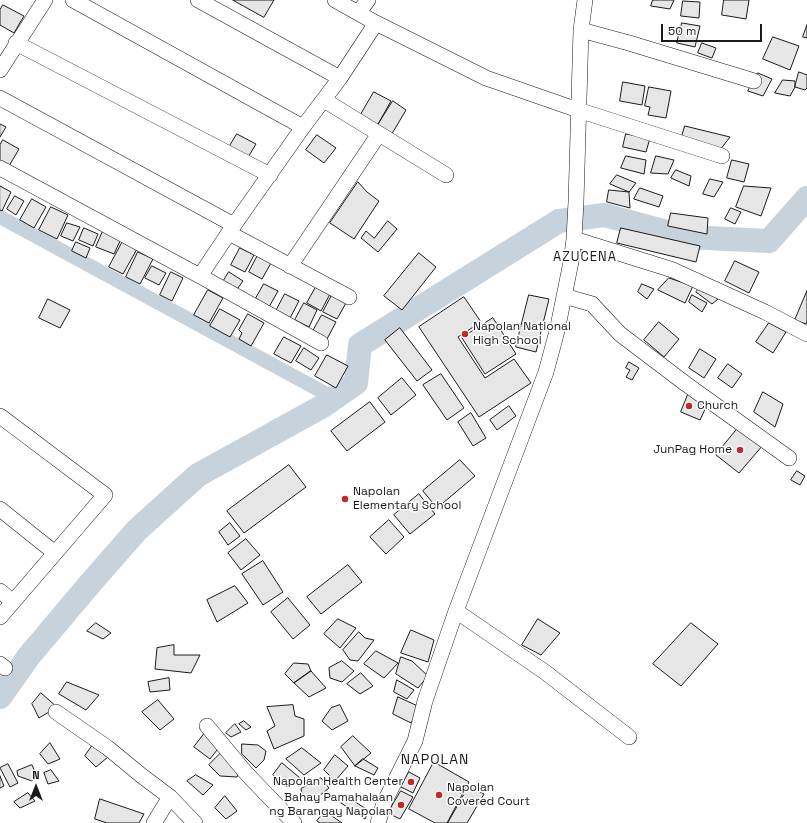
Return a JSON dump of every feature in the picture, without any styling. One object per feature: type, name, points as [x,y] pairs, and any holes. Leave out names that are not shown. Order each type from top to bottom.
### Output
[{"type":"street","points":[[0,70],[45,0]]},
{"type":"street","points":[[73,0],[303,127]]},
{"type":"street","points":[[198,0],[340,78]]},
{"type":"street","points":[[336,0],[376,24],[486,78],[578,110],[722,156]]},
{"type":"street","points":[[358,13],[368,0]]},
{"type":"street","points":[[378,823],[384,802],[415,741],[425,701],[456,611],[546,372],[557,331],[571,262],[574,238],[580,30],[585,0]]},
{"type":"street","points":[[200,276],[303,127],[340,78],[376,24]]},
{"type":"street","points":[[580,30],[629,43],[754,81]]},
{"type":"street","points":[[16,44],[270,175]]},
{"type":"street","points":[[0,98],[232,229],[290,266],[349,297]]},
{"type":"street","points":[[324,100],[446,175]]},
{"type":"street","points":[[290,266],[379,134]]},
{"type":"street","points":[[0,168],[321,343]]},
{"type":"street","points":[[574,238],[673,270],[752,306],[807,334]]},
{"type":"street","points":[[564,296],[592,304],[620,334],[686,384],[789,458]]},
{"type":"street","points":[[0,416],[105,495],[0,617]]},
{"type":"street","points":[[0,509],[55,553]]},
{"type":"street","points":[[0,591],[13,602]]},
{"type":"street","points":[[456,611],[545,672],[629,737]]},
{"type":"street","points":[[56,712],[108,748],[170,797],[195,823]]},
{"type":"street","points":[[207,726],[246,773],[294,823]]},
{"type":"street","points":[[154,823],[170,797]]},
{"type":"building","points":[[233,0],[274,0],[264,17]]},
{"type":"building","points":[[653,0],[674,0],[670,9],[651,6]]},
{"type":"building","points":[[724,0],[749,0],[746,19],[722,15]]},
{"type":"building","points":[[683,1],[700,2],[699,18],[681,16]]},
{"type":"building","points":[[3,5],[24,16],[14,33],[0,25],[0,10]]},
{"type":"building","points":[[682,23],[700,26],[695,47],[677,43]]},
{"type":"building","points":[[807,25],[807,38],[803,37]]},
{"type":"building","points":[[773,37],[799,46],[790,70],[763,59]]},
{"type":"building","points":[[702,43],[716,48],[712,58],[698,53]]},
{"type":"building","points":[[799,72],[807,75],[807,88],[805,90],[795,87]]},
{"type":"building","points":[[758,73],[772,79],[763,96],[748,91]]},
{"type":"building","points":[[783,80],[795,81],[795,87],[790,96],[775,93]]},
{"type":"building","points":[[623,82],[645,86],[642,105],[620,101]]},
{"type":"building","points":[[649,87],[671,91],[666,118],[648,115],[650,107],[645,106]]},
{"type":"building","points":[[374,92],[391,101],[377,126],[360,116]]},
{"type":"building","points":[[393,101],[406,110],[390,137],[376,128]]},
{"type":"building","points":[[0,124],[6,127],[0,137]]},
{"type":"building","points":[[685,126],[730,137],[720,150],[681,140]]},
{"type":"building","points":[[237,134],[256,144],[247,159],[228,149]]},
{"type":"building","points":[[626,134],[650,138],[646,152],[623,147]]},
{"type":"building","points":[[317,135],[336,148],[324,163],[306,150]]},
{"type":"building","points":[[3,140],[19,149],[9,166],[0,161],[0,145]]},
{"type":"building","points":[[626,156],[646,160],[644,174],[621,168]]},
{"type":"building","points":[[656,156],[674,160],[668,174],[651,173]]},
{"type":"building","points":[[732,160],[749,164],[744,182],[727,178]]},
{"type":"building","points":[[676,170],[691,176],[689,186],[671,178]]},
{"type":"building","points":[[617,175],[636,183],[629,192],[610,184]]},
{"type":"building","points":[[710,179],[723,182],[714,197],[703,194]]},
{"type":"building","points":[[358,182],[367,192],[379,201],[354,239],[330,223]]},
{"type":"building","points":[[0,186],[11,192],[2,211],[0,210]]},
{"type":"building","points":[[744,186],[771,188],[761,216],[736,207]]},
{"type":"building","points":[[640,188],[663,196],[659,207],[634,199]]},
{"type":"building","points":[[609,190],[629,192],[630,208],[607,202]]},
{"type":"building","points":[[15,196],[24,201],[16,215],[7,209]]},
{"type":"building","points":[[32,199],[46,207],[34,228],[20,220]]},
{"type":"building","points":[[51,207],[68,215],[57,239],[39,230]]},
{"type":"building","points":[[731,208],[741,212],[735,224],[725,219]]},
{"type":"building","points":[[671,213],[708,218],[707,234],[668,226]]},
{"type":"building","points":[[388,221],[397,229],[378,252],[361,238],[366,231],[374,238]]},
{"type":"building","points":[[67,223],[80,227],[73,241],[61,236]]},
{"type":"building","points":[[84,228],[98,234],[93,246],[79,240]]},
{"type":"building","points":[[621,228],[700,246],[696,262],[617,243]]},
{"type":"building","points":[[103,231],[121,239],[114,254],[96,247]]},
{"type":"building","points":[[123,241],[137,249],[123,274],[109,267]]},
{"type":"building","points":[[76,242],[90,248],[86,258],[72,251]]},
{"type":"building","points":[[240,248],[254,255],[245,272],[231,265]]},
{"type":"building","points":[[138,252],[153,259],[140,284],[126,277]]},
{"type":"building","points":[[419,253],[436,267],[402,310],[384,296]]},
{"type":"building","points":[[258,255],[271,263],[262,279],[249,272]]},
{"type":"building","points":[[735,261],[759,272],[749,293],[725,281]]},
{"type":"building","points":[[152,266],[166,273],[159,285],[145,278]]},
{"type":"building","points":[[171,272],[183,278],[172,301],[160,295]]},
{"type":"building","points":[[229,272],[243,281],[235,292],[221,285]]},
{"type":"building","points":[[669,278],[693,286],[685,303],[658,290]]},
{"type":"building","points":[[264,284],[278,291],[269,307],[255,300]]},
{"type":"building","points":[[642,284],[654,289],[647,299],[638,292]]},
{"type":"building","points":[[316,287],[330,294],[321,311],[307,303]]},
{"type":"building","points":[[701,287],[718,299],[712,304],[696,292]]},
{"type":"building","points":[[208,290],[223,298],[209,323],[194,315]]},
{"type":"building","points":[[807,291],[807,321],[806,324],[795,320]]},
{"type":"building","points":[[285,294],[299,301],[290,318],[276,311]]},
{"type":"building","points":[[332,295],[346,303],[337,319],[323,312]]},
{"type":"building","points":[[529,295],[549,299],[536,352],[516,347]]},
{"type":"building","points":[[692,295],[707,303],[702,312],[689,302]]},
{"type":"building","points":[[464,297],[481,322],[458,337],[485,378],[514,359],[531,383],[479,417],[419,327]]},
{"type":"building","points":[[48,299],[70,310],[60,328],[39,318]]},
{"type":"building","points":[[304,303],[317,310],[309,327],[295,320]]},
{"type":"building","points":[[220,309],[240,320],[230,337],[210,326]]},
{"type":"building","points":[[248,314],[264,323],[251,346],[239,339],[242,333],[239,330]]},
{"type":"building","points":[[322,315],[336,322],[327,339],[313,331]]},
{"type":"building","points":[[493,318],[516,354],[485,374],[462,338]]},
{"type":"building","points":[[659,322],[679,339],[664,357],[644,340]]},
{"type":"building","points":[[769,323],[786,332],[773,353],[756,342]]},
{"type":"building","points":[[400,328],[432,370],[417,381],[385,340]]},
{"type":"building","points":[[284,337],[301,346],[291,363],[274,354]]},
{"type":"building","points":[[304,348],[319,358],[311,370],[296,361]]},
{"type":"building","points":[[700,349],[716,359],[704,378],[689,368]]},
{"type":"building","points":[[327,355],[348,366],[336,388],[315,376]]},
{"type":"building","points":[[629,362],[639,368],[632,380],[626,377],[630,370],[626,368]]},
{"type":"building","points":[[728,364],[742,374],[732,388],[718,378]]},
{"type":"building","points":[[441,374],[464,408],[447,420],[423,385]]},
{"type":"building","points":[[402,378],[416,395],[391,415],[378,398]]},
{"type":"building","points":[[689,392],[709,401],[700,420],[681,412]]},
{"type":"building","points":[[763,392],[783,404],[775,427],[754,412]]},
{"type":"building","points":[[370,402],[385,422],[347,451],[331,431]]},
{"type":"building","points":[[509,406],[516,416],[497,430],[490,420]]},
{"type":"building","points":[[471,413],[486,438],[473,446],[458,422]]},
{"type":"building","name":"JunPag Home","points":[[738,428],[763,445],[739,473],[716,455]]},
{"type":"building","points":[[460,460],[475,476],[437,508],[423,491]]},
{"type":"building","points":[[289,465],[306,487],[244,533],[227,511]]},
{"type":"building","points":[[797,471],[805,476],[800,485],[791,480]]},
{"type":"building","points":[[419,494],[435,514],[410,534],[394,515]]},
{"type":"building","points":[[389,520],[404,537],[386,554],[370,537]]},
{"type":"building","points":[[230,523],[240,536],[228,545],[219,532]]},
{"type":"building","points":[[246,539],[260,555],[241,570],[228,553]]},
{"type":"building","points":[[263,561],[283,592],[263,605],[242,574]]},
{"type":"building","points":[[348,565],[362,582],[321,614],[307,597]]},
{"type":"building","points":[[235,586],[248,603],[217,622],[207,600]]},
{"type":"building","points":[[288,598],[310,625],[293,639],[271,612]]},
{"type":"building","points":[[338,619],[356,628],[340,648],[324,634]]},
{"type":"building","points":[[538,619],[560,633],[541,655],[522,645]]},
{"type":"building","points":[[96,623],[111,633],[103,639],[87,631]]},
{"type":"building","points":[[691,623],[718,644],[681,686],[653,664]]},
{"type":"building","points":[[411,630],[434,640],[428,662],[401,653]]},
{"type":"building","points":[[359,632],[365,638],[374,640],[358,661],[350,660],[343,650]]},
{"type":"building","points":[[174,645],[174,655],[200,655],[191,673],[155,669],[157,648]]},
{"type":"building","points":[[376,651],[398,663],[384,678],[364,664]]},
{"type":"building","points":[[401,657],[412,661],[428,676],[418,688],[396,674]]},
{"type":"building","points":[[342,661],[354,671],[342,682],[330,678],[329,668]]},
{"type":"building","points":[[294,663],[308,664],[311,671],[294,683],[285,674]]},
{"type":"building","points":[[311,671],[326,688],[309,697],[294,683]]},
{"type":"building","points":[[361,673],[373,686],[360,694],[347,684]]},
{"type":"building","points":[[169,678],[170,690],[150,692],[148,682]]},
{"type":"building","points":[[397,680],[414,690],[407,699],[394,692]]},
{"type":"building","points":[[67,682],[99,695],[86,710],[59,694]]},
{"type":"building","points":[[41,693],[57,707],[39,718],[32,704]]},
{"type":"building","points":[[398,697],[420,707],[411,723],[393,714]]},
{"type":"building","points":[[158,700],[174,719],[160,730],[142,712]]},
{"type":"building","points":[[293,705],[295,716],[304,719],[304,736],[274,749],[267,731],[275,726],[267,707]]},
{"type":"building","points":[[340,705],[348,721],[332,730],[322,721],[331,708]]},
{"type":"building","points":[[244,721],[251,727],[246,730],[239,724]]},
{"type":"building","points":[[235,724],[241,732],[231,737],[226,733]]},
{"type":"building","points":[[205,733],[221,745],[210,759],[194,747]]},
{"type":"building","points":[[353,736],[371,753],[355,766],[341,747]]},
{"type":"building","points":[[50,743],[60,759],[48,764],[40,754]]},
{"type":"building","points":[[242,744],[258,745],[266,751],[264,760],[256,768],[242,754]]},
{"type":"building","points":[[92,746],[108,757],[96,767],[85,756]]},
{"type":"building","points":[[302,748],[321,763],[304,775],[286,759]]},
{"type":"building","points":[[221,753],[240,771],[237,777],[220,776],[209,765]]},
{"type":"building","points":[[335,755],[348,766],[335,781],[324,770]]},
{"type":"building","points":[[363,759],[378,768],[374,775],[355,766]]},
{"type":"building","name":"Napolan Covered Court","points":[[434,762],[469,782],[447,823],[435,823],[409,809]]},
{"type":"building","points":[[282,763],[300,778],[287,787],[273,775]]},
{"type":"building","points":[[8,764],[18,783],[10,787],[0,768]]},
{"type":"building","points":[[32,765],[37,776],[32,781],[18,776],[17,771]]},
{"type":"building","points":[[51,770],[59,781],[48,784],[44,773]]},
{"type":"building","name":"Napolan Health Center","points":[[409,772],[420,778],[413,793],[401,787]]},
{"type":"building","points":[[196,775],[213,785],[203,795],[187,781]]},
{"type":"building","points":[[0,776],[4,786],[0,788]]},
{"type":"building","points":[[321,778],[329,788],[313,801],[304,801],[301,789]]},
{"type":"building","points":[[469,786],[484,794],[467,823],[448,823]]},
{"type":"building","name":"Bahay Pamahalaan ng Barangay Napolan","points":[[401,791],[413,797],[400,819],[388,813]]},
{"type":"building","points":[[28,793],[35,801],[20,808],[14,802]]},
{"type":"building","points":[[225,796],[237,811],[226,819],[215,808]]},
{"type":"building","points":[[348,797],[369,811],[365,819],[341,803]]},
{"type":"building","points":[[100,799],[144,814],[139,823],[107,823],[95,819]]},
{"type":"building","points":[[325,811],[342,823],[320,823],[317,821]]},
{"type":"waterway","points":[[0,697],[29,656],[137,530],[198,475],[323,406],[356,383],[360,345],[559,221],[604,215],[686,237],[769,241],[807,198]]},
{"type":"waterway","points":[[0,217],[334,398]]},
{"type":"place","name":"Napolan National High School","points":[[465,334]]},
{"type":"place","name":"Church","points":[[689,406]]},
{"type":"place","name":"JunPag Home","points":[[740,450]]},
{"type":"place","name":"Napolan Elementary School","points":[[345,499]]},
{"type":"place","name":"Napolan Health Center","points":[[411,782]]},
{"type":"place","name":"Napolan Covered Court","points":[[439,795]]},
{"type":"place","name":"Bahay Pamahalaan ng Barangay Napolan","points":[[401,805]]},
{"type":"district","name":"AZUCENA","points":[[585,257]]},
{"type":"district","name":"NAPOLAN","points":[[435,760]]}]
